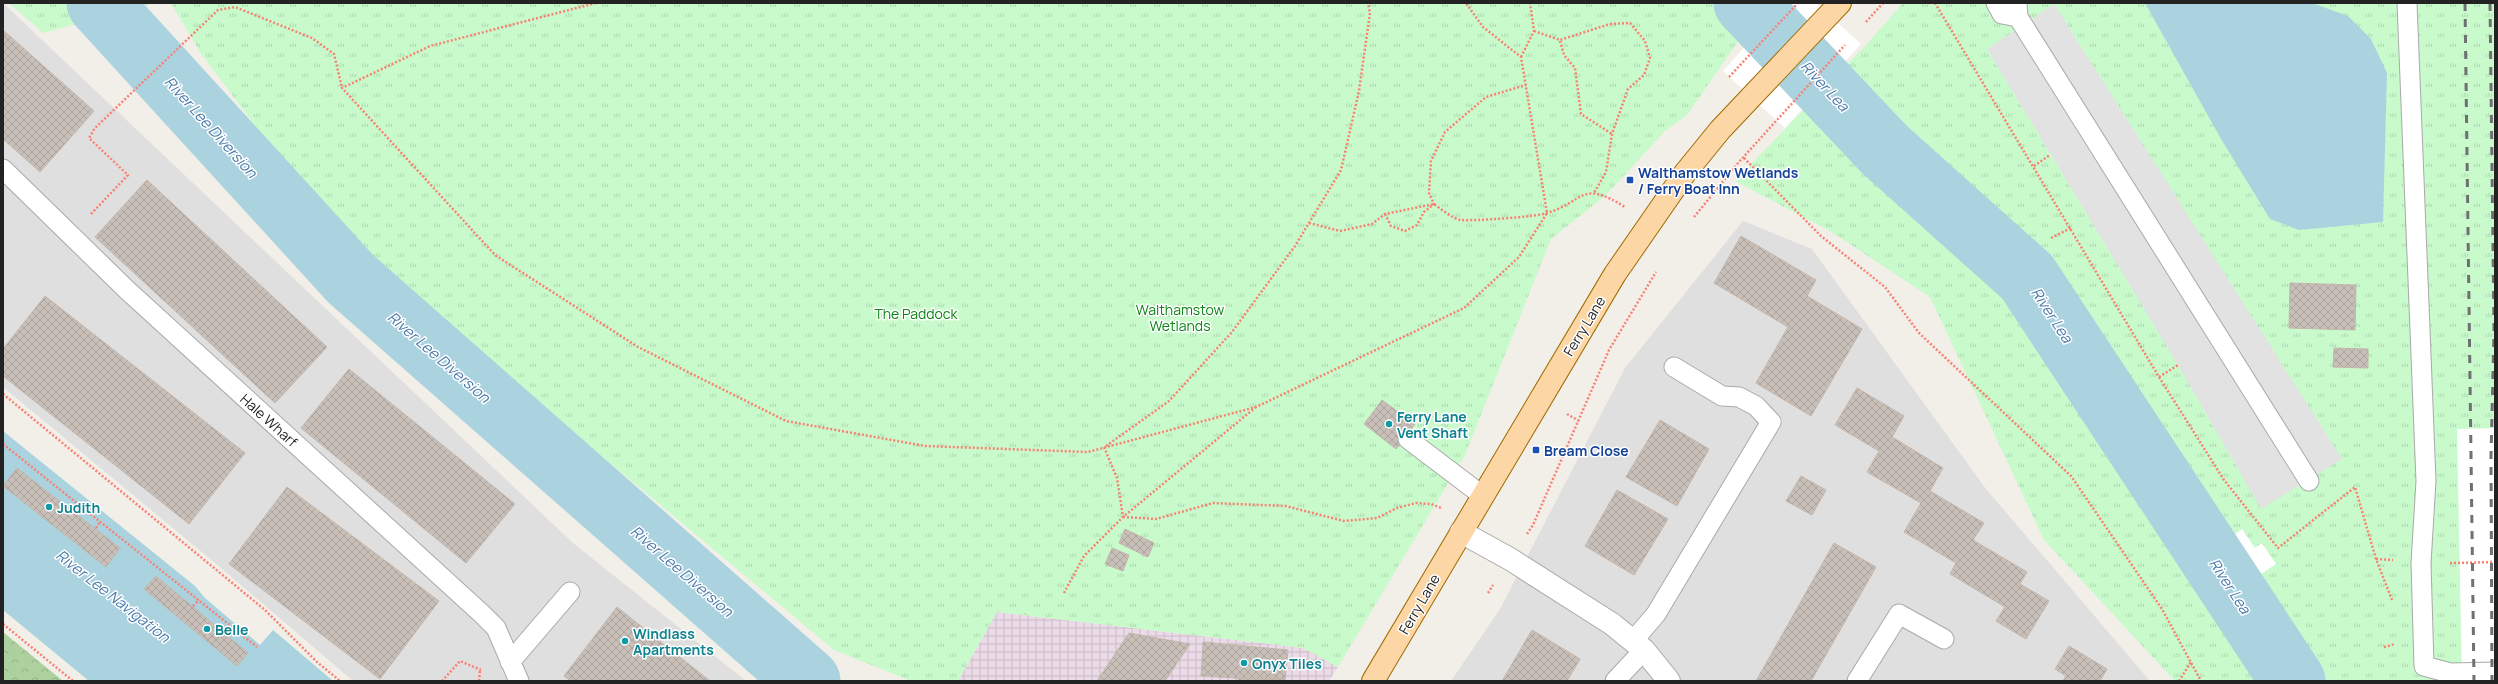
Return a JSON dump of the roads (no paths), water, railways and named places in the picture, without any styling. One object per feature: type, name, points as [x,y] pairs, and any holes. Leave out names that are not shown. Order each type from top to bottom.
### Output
[{"type":"main road","name":"Ferry Lane","points":[[1373,681],[1611,280],[1651,220],[1720,130],[1834,9]]},
{"type":"street","points":[[1461,532],[1510,559],[1612,624],[1638,645],[1669,681]]},
{"type":"lane","points":[[1996,3],[2002,14],[2017,10],[2309,481]]},
{"type":"lane","points":[[2407,3],[2426,481],[2421,563],[2424,666],[2450,673],[2495,672]]},
{"type":"lane","name":"Hale Wharf","points":[[3,169],[127,290],[482,614],[496,628],[519,681]]},
{"type":"lane","points":[[1615,681],[1771,422],[1756,406],[1739,397],[1722,396],[1674,367]]},
{"type":"lane","points":[[1408,439],[1483,496]]},
{"type":"lane","points":[[510,662],[570,592]]},
{"type":"lane","points":[[1857,681],[1899,614],[1944,639]]},
{"type":"water","points":[[2145,3],[2312,3],[2348,16],[2371,39],[2387,73],[2383,222],[2299,230],[2270,219],[2221,139]]},
{"type":"water","name":"River Lee Navigation","points":[[3,431],[195,586],[205,598],[260,645],[273,630],[333,681],[89,681],[3,610]]},
{"type":"waterway","name":"River Lee Diversion","points":[[99,3],[351,279],[808,681]]},
{"type":"waterway","name":"River Lea","points":[[1746,3],[1885,150],[2027,277],[2293,681]]},
{"type":"railway","points":[[2465,3],[2474,681]]},
{"type":"railway","points":[[2490,3],[2494,331],[2491,457],[2492,681]]},
{"type":"place","name":"Walthamstow Wetlands / Ferry Boat Inn","points":[[1630,180]]},
{"type":"place","name":"Ferry Lane Vent Shaft","points":[[1389,424]]},
{"type":"place","name":"Bream Close","points":[[1536,450]]},
{"type":"place","name":"Judith","points":[[49,507]]},
{"type":"place","name":"Belle","points":[[207,629]]},
{"type":"place","name":"Windlass Apartments","points":[[625,641]]},
{"type":"place","name":"Onyx Tiles","points":[[1244,663]]},
{"type":"park label","name":"The Paddock","points":[[916,313]]},
{"type":"park label","name":"Walthamstow Wetlands","points":[[1180,318]]}]
